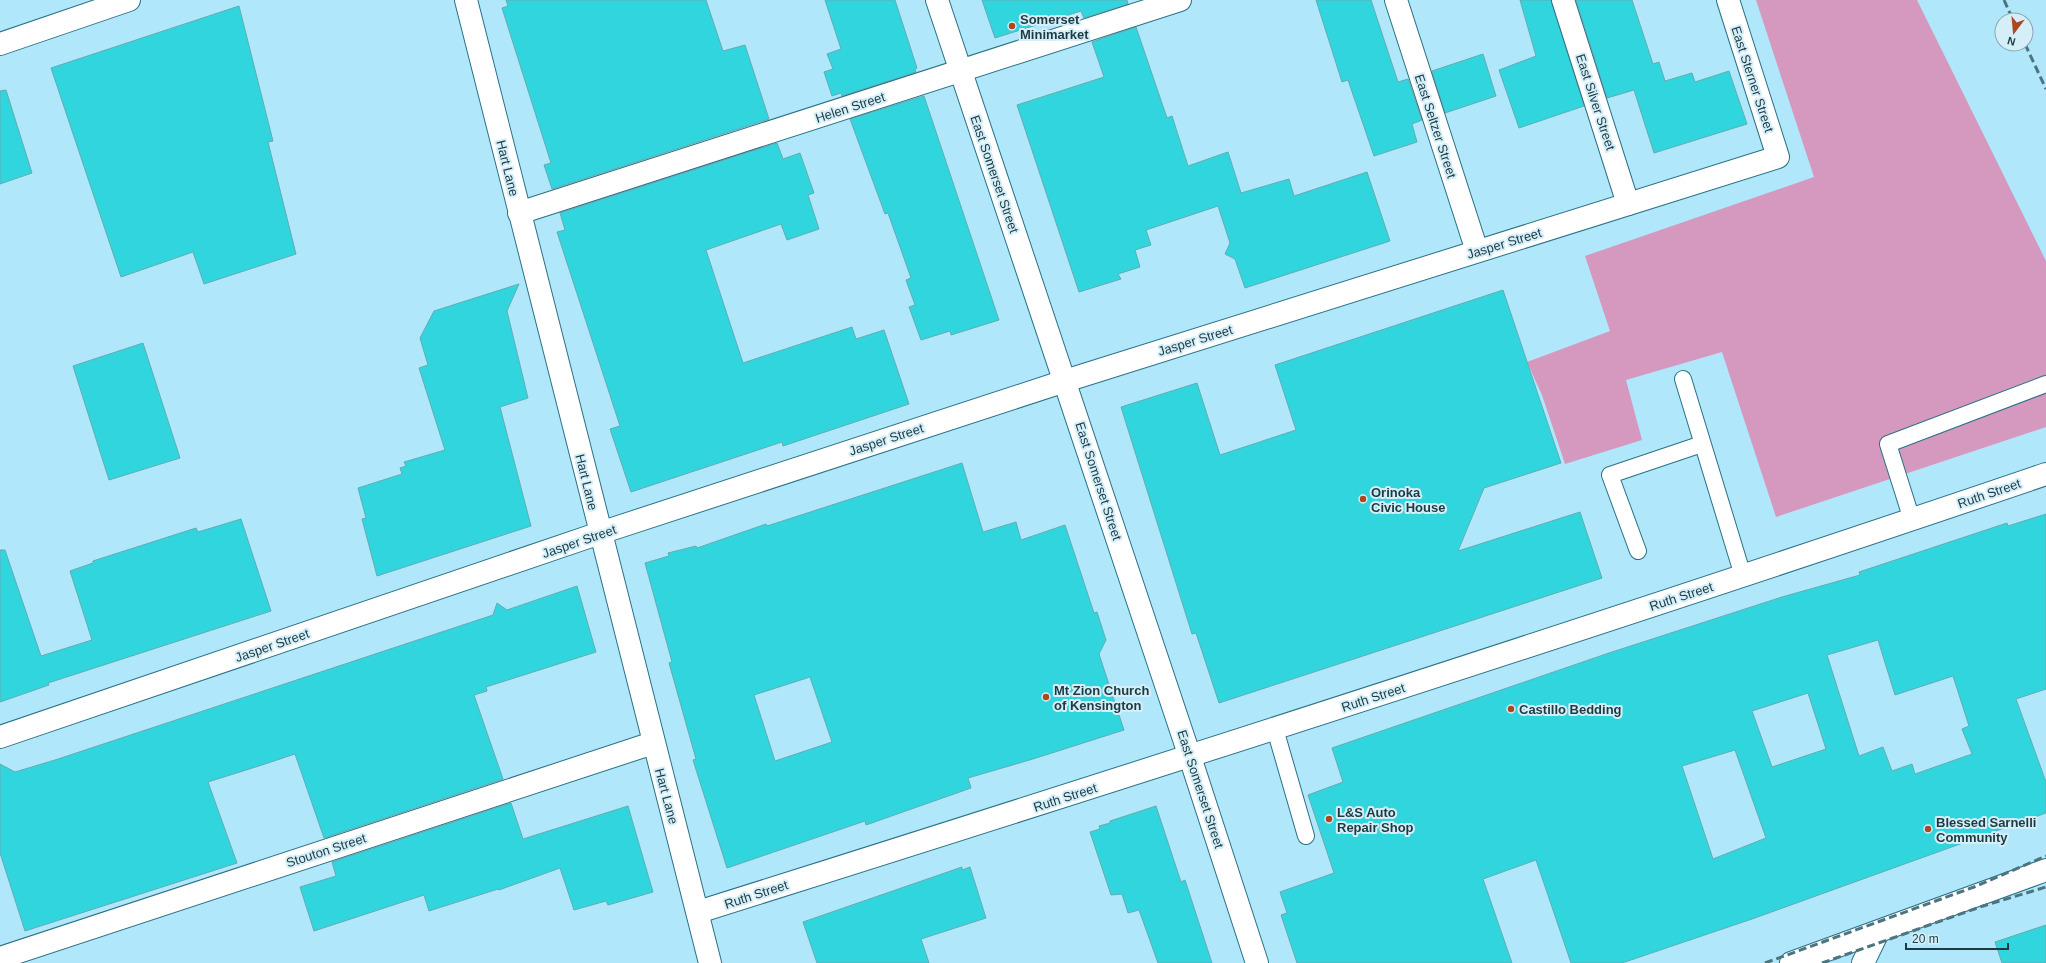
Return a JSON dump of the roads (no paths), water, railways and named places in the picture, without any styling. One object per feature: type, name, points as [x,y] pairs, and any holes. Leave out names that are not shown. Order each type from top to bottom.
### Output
[{"type":"street","points":[[0,44],[128,0]]},
{"type":"street","name":"Hart Lane","points":[[466,0],[653,743],[710,963]]},
{"type":"street","name":"East Somerset Street","points":[[937,0],[1065,380],[1257,963]]},
{"type":"street","name":"Helen Street","points":[[519,213],[1180,0]]},
{"type":"street","name":"East Seltzer Street","points":[[1396,0],[1477,251]]},
{"type":"street","name":"East Silver Street","points":[[1563,0],[1628,204]]},
{"type":"street","name":"East Sterner Street","points":[[1728,0],[1778,157]]},
{"type":"street","name":"Jasper Street","points":[[0,737],[600,533],[1065,380],[1778,157]]},
{"type":"street","name":"Ruth Street","points":[[698,912],[1190,757],[1744,576],[2046,474]]},
{"type":"street","name":"Stouton Street","points":[[0,958],[653,743]]},
{"type":"street","points":[[1791,963],[2046,870]]},
{"type":"street","points":[[1863,963],[1878,932]]},
{"type":"lane","points":[[1682,379],[1744,576]]},
{"type":"lane","points":[[1912,520],[1888,444],[2046,384]]},
{"type":"lane","points":[[1638,550],[1610,475],[1702,444]]},
{"type":"lane","points":[[1275,728],[1306,836]]},
{"type":"railway","points":[[2004,0],[2009,12]]},
{"type":"railway","points":[[2029,52],[2046,89]]},
{"type":"railway","points":[[1765,963],[1974,887],[2046,856]]},
{"type":"railway","points":[[1822,963],[1983,906],[2046,887]]},
{"type":"place","name":"Somerset Minimarket","points":[[1012,26]]},
{"type":"place","name":"Orinoka Civic House","points":[[1363,499]]},
{"type":"place","name":"Mt Zion Church of Kensington","points":[[1046,697]]},
{"type":"place","name":"Castillo Bedding","points":[[1511,709]]},
{"type":"place","name":"L&S Auto Repair Shop","points":[[1329,819]]},
{"type":"place","name":"Blessed Sarnelli Community","points":[[1928,829]]}]
